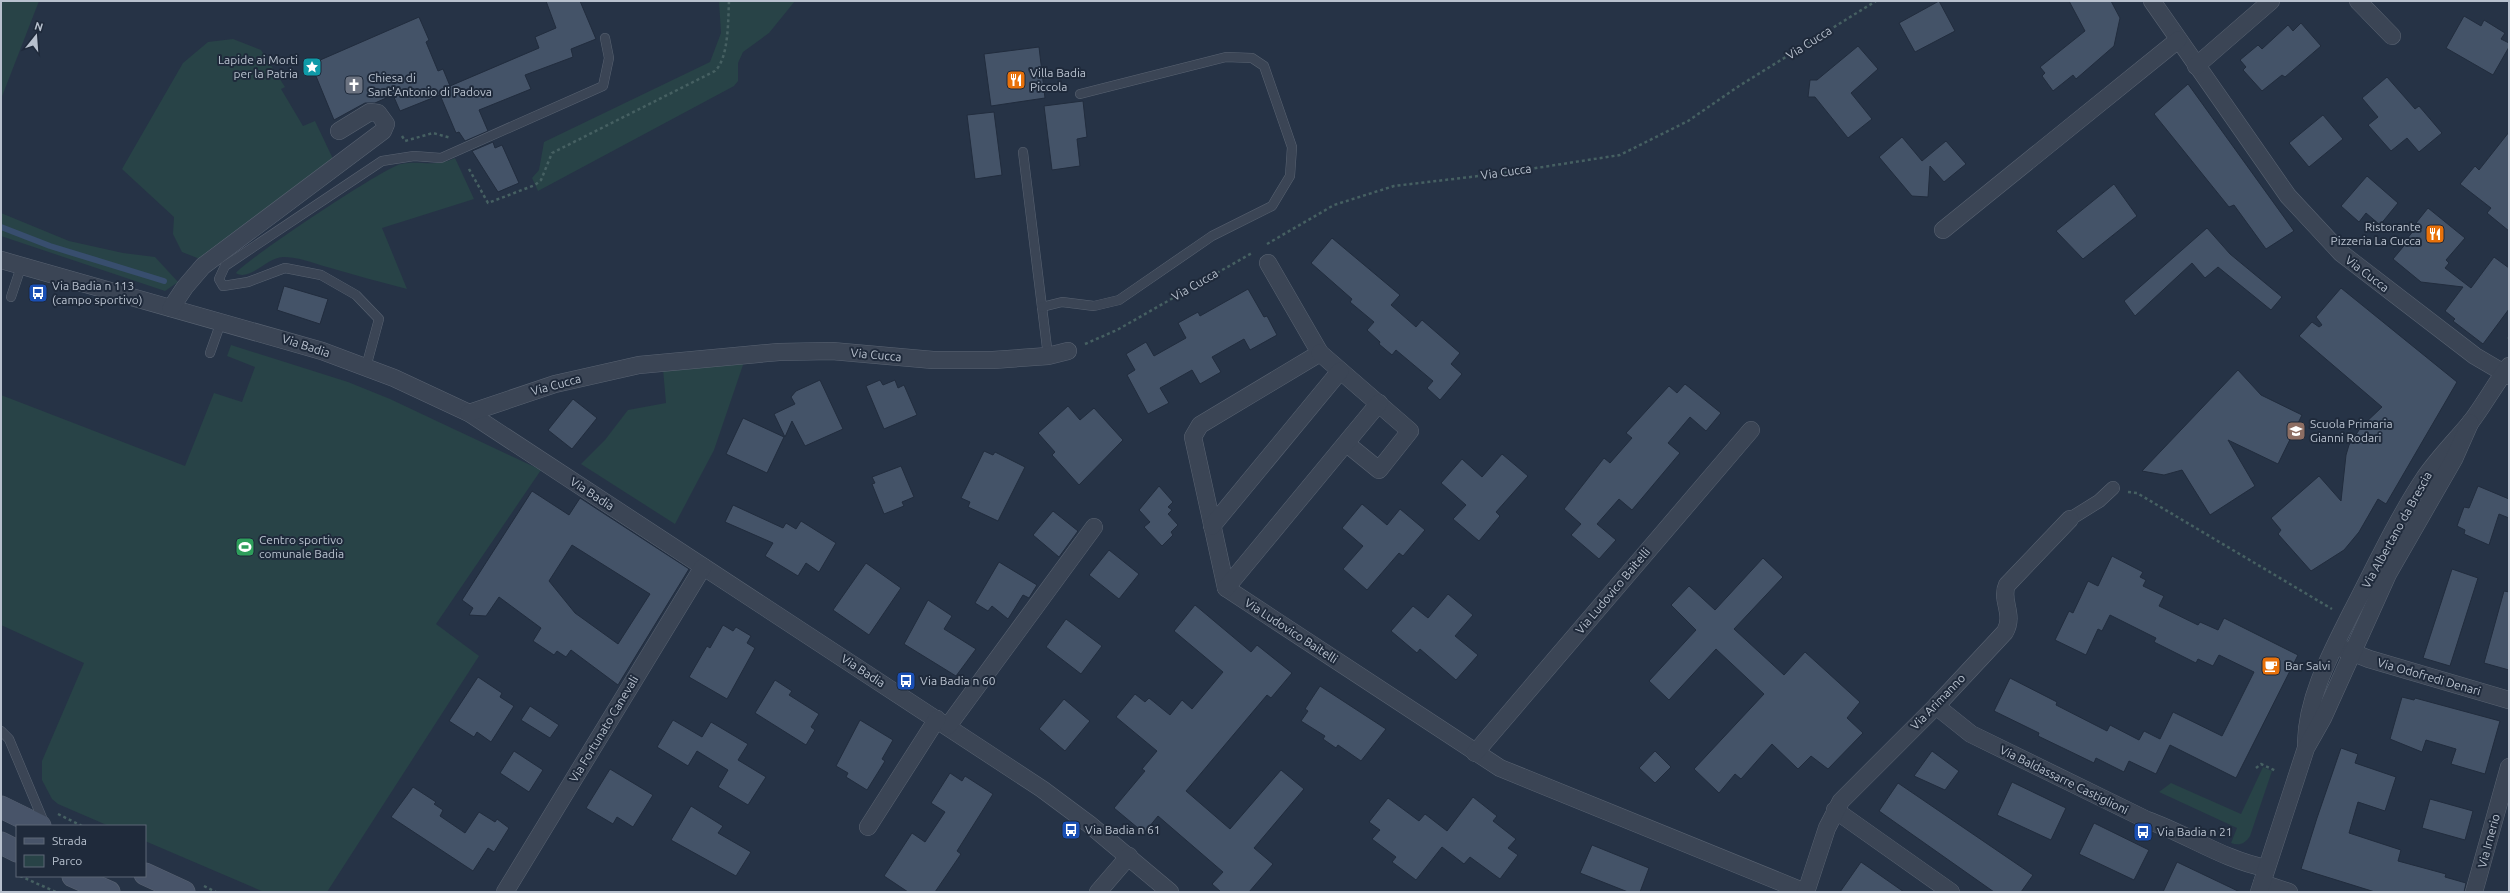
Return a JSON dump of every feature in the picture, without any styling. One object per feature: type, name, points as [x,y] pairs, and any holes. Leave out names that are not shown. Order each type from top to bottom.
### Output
[{"type":"main road","points":[[1,807],[38,825]]},
{"type":"main road","points":[[1,843],[16,850]]},
{"type":"main road","points":[[146,874],[184,892]]},
{"type":"main road","points":[[75,877],[108,892]]},
{"type":"street","name":"Via Cucca","points":[[2152,1],[2288,196],[2341,254],[2475,356],[2507,371]]},
{"type":"street","points":[[2196,66],[2271,1]]},
{"type":"street","points":[[2358,1],[2392,36]]},
{"type":"street","points":[[1943,230],[2178,40]]},
{"type":"street","points":[[171,308],[185,287],[203,266],[383,131],[386,124],[378,113],[370,112],[339,131]]},
{"type":"street","points":[[1263,253],[1320,353],[1410,431],[1379,470],[1347,444]]},
{"type":"street","name":"Via Badia","points":[[1,260],[21,267],[322,351],[366,367],[469,413],[703,567],[943,722],[1042,789],[1129,856],[1170,892]]},
{"type":"street","name":"Via Cucca","points":[[469,413],[555,384],[639,365],[779,352],[832,351],[933,360],[993,360],[1048,356],[1068,351]]},
{"type":"street","points":[[1226,588],[1193,437],[1200,425],[1320,353]]},
{"type":"street","points":[[1212,526],[1340,371]]},
{"type":"street","name":"Via Albertano da Brescia","points":[[2262,881],[2306,748],[2323,718],[2343,649],[2454,459],[2470,423],[2507,371]]},
{"type":"street","points":[[1226,588],[1347,444],[1379,403]]},
{"type":"street","name":"Via Ludovico Baitelli","points":[[1476,753],[1751,430]]},
{"type":"street","points":[[2070,519],[2099,501],[2112,489]]},
{"type":"street","name":"Via Arimanno","points":[[1806,892],[1835,810],[1850,790],[1936,706],[2005,632],[2010,619],[2005,595],[2007,585],[2070,519]]},
{"type":"street","points":[[868,826],[943,722],[1094,527]]},
{"type":"street","name":"Via Fortunato Canevali","points":[[505,892],[703,567]]},
{"type":"street","name":"Via Ludovico Baitelli","points":[[1226,588],[1500,768],[1806,892]]},
{"type":"street","name":"Via Odofredi Denari","points":[[2343,649],[2369,660],[2509,700]]},
{"type":"street","name":"Via Baldassarre Castiglioni","points":[[1936,706],[1962,729],[2147,820],[2175,830],[2234,859],[2262,881],[2289,892]]},
{"type":"street","name":"Via Irnerio","points":[[2474,892],[2509,767]]},
{"type":"street","points":[[1835,810],[1951,892]]},
{"type":"street","points":[[1098,892],[1129,856]]},
{"type":"lane","points":[[366,367],[379,319],[356,295],[321,275],[285,268],[248,282],[223,286],[219,280],[225,266],[382,161],[414,156],[441,158],[603,86],[609,58],[605,38]]},
{"type":"lane","points":[[1042,307],[1062,302],[1094,306],[1119,300],[1212,236],[1272,206],[1290,176],[1292,147],[1264,66],[1252,58],[1226,57],[1080,94]]},
{"type":"lane","points":[[1023,152],[1048,356]]},
{"type":"lane","points":[[11,297],[21,267]]},
{"type":"lane","points":[[210,353],[221,322]]},
{"type":"lane","points":[[1,732],[9,739],[46,825]]},
{"type":"path","points":[[469,169],[488,203],[535,185],[541,180],[552,152],[715,71],[724,56],[729,25],[729,1]]},
{"type":"path","name":"Via Cucca","points":[[1068,351],[1116,330],[1263,253],[1334,205],[1394,186],[1504,173],[1620,155],[1688,121],[1739,86],[1876,1]]},
{"type":"path","points":[[403,137],[404,141],[433,133],[444,135],[454,141]]},
{"type":"path","points":[[2112,489],[2119,495],[2128,491],[2138,493],[2340,613]]},
{"type":"path","points":[[2256,768],[2260,764],[2276,771]]},
{"type":"path","points":[[22,877],[56,892]]},
{"type":"green space","points":[[1,1],[39,1],[1,99]]},
{"type":"green space","points":[[719,1],[795,1],[769,33],[743,52],[738,63],[738,81],[734,86],[538,191],[532,178],[539,170],[544,142],[710,62],[721,33]]},
{"type":"green space","points":[[233,39],[261,50],[285,87],[281,89],[303,126],[315,121],[334,161],[205,261],[182,252],[173,234],[174,217],[122,169],[183,63],[208,42]]},
{"type":"green space","points":[[455,158],[474,199],[382,228],[407,289],[305,260],[289,257],[277,258],[247,274],[241,275],[236,273],[263,251],[344,196],[390,169],[401,164],[440,163]]},
{"type":"green space","points":[[1,213],[69,241],[123,253],[155,257],[178,282],[165,291],[1,236]]},
{"type":"green space","name":"Centro sportivo comunale Badia","points":[[231,345],[348,382],[390,399],[541,470],[436,624],[479,656],[327,892],[264,892],[146,841],[146,825],[107,825],[58,804],[52,799],[42,780],[42,761],[84,663],[1,625],[1,395],[185,466],[214,393],[242,402],[255,367],[227,356]]},
{"type":"green space","points":[[744,362],[714,450],[675,524],[581,464],[605,440],[628,410],[666,403],[663,369]]},
{"type":"green space","points":[[2263,767],[2272,771],[2250,836],[2244,843],[2231,843],[2237,828],[2159,792],[2171,783],[2241,814]]},
{"type":"building","points":[[546,1],[580,1],[596,39],[571,49],[573,57],[525,75],[531,89],[479,110],[488,131],[465,141],[459,132],[456,133],[440,95],[400,111],[393,95],[375,103],[365,103],[334,120],[311,64],[419,17],[429,40],[426,42],[438,71],[443,69],[450,86],[539,48],[535,37],[556,28]]},
{"type":"building","points":[[1939,1],[1955,31],[1915,52],[1899,23]]},
{"type":"building","points":[[2069,1],[2111,1],[2120,18],[2114,46],[2076,79],[2073,75],[2053,91],[2042,76],[2045,73],[2040,67],[2085,31]]},
{"type":"building","points":[[2464,16],[2481,26],[2484,20],[2505,33],[2501,39],[2509,43],[2509,47],[2493,75],[2446,48]]},
{"type":"building","points":[[2301,23],[2321,46],[2285,77],[2282,75],[2262,91],[2243,70],[2246,67],[2240,60],[2258,45],[2262,49],[2288,25],[2293,31]]},
{"type":"building","points":[[1858,46],[1878,69],[1851,93],[1872,119],[1848,138],[1815,97],[1808,97],[1810,80],[1817,80]]},
{"type":"building","points":[[1039,47],[1045,98],[991,106],[984,54]]},
{"type":"building","points":[[2387,77],[2415,109],[2419,106],[2442,133],[2419,152],[2407,138],[2391,151],[2368,125],[2378,117],[2362,98]]},
{"type":"building","points":[[2188,84],[2294,231],[2266,249],[2234,205],[2229,207],[2154,114]]},
{"type":"building","points":[[1083,101],[1087,137],[1077,139],[1080,166],[1052,170],[1044,106]]},
{"type":"building","points":[[994,112],[1002,175],[975,179],[967,115]]},
{"type":"building","points":[[2323,115],[2343,139],[2309,167],[2289,143]]},
{"type":"building","points":[[2509,132],[2509,231],[2487,213],[2491,208],[2460,184],[2475,166],[2479,170]]},
{"type":"building","points":[[1902,137],[1922,161],[1946,141],[1966,164],[1944,182],[1930,166],[1928,197],[1912,196],[1879,157]]},
{"type":"building","points":[[493,142],[495,148],[502,145],[519,183],[498,192],[472,151]]},
{"type":"building","points":[[2367,176],[2398,203],[2380,225],[2366,213],[2359,222],[2341,206]]},
{"type":"building","points":[[2114,184],[2137,216],[2083,259],[2056,231]]},
{"type":"building","points":[[2428,208],[2465,238],[2446,260],[2449,263],[2445,268],[2471,288],[2494,257],[2509,268],[2509,309],[2483,344],[2453,321],[2455,319],[2445,311],[2463,287],[2421,282],[2393,259],[2408,241],[2406,240],[2418,225],[2416,223]]},
{"type":"building","points":[[2207,228],[2230,254],[2282,297],[2271,310],[2218,267],[2205,278],[2192,263],[2135,316],[2124,301]]},
{"type":"building","points":[[1332,238],[1400,295],[1391,305],[1416,327],[1422,320],[1460,353],[1451,364],[1462,374],[1440,400],[1427,388],[1433,381],[1396,350],[1392,355],[1379,344],[1380,342],[1367,330],[1374,322],[1350,302],[1352,299],[1311,263]]},
{"type":"building","points":[[284,286],[328,299],[320,324],[277,310]]},
{"type":"building","points":[[2341,288],[2457,382],[2386,504],[2378,499],[2359,532],[2344,550],[2311,571],[2278,534],[2281,530],[2271,518],[2319,476],[2341,501],[2346,455],[2349,445],[2361,427],[2382,407],[2299,336],[2312,322],[2319,327],[2322,325],[2316,317]]},
{"type":"building","points":[[1248,289],[1264,317],[1267,316],[1277,335],[1250,350],[1244,339],[1212,357],[1221,372],[1200,384],[1192,370],[1160,388],[1169,403],[1148,414],[1127,375],[1135,370],[1126,354],[1146,342],[1154,356],[1186,338],[1178,323],[1198,312],[1200,316]]},
{"type":"building","points":[[2238,370],[2261,395],[2302,415],[2278,464],[2228,440],[2255,486],[2210,515],[2182,470],[2164,475],[2142,471]]},
{"type":"building","points":[[820,380],[843,429],[805,446],[792,421],[785,437],[774,414],[795,404],[791,397],[796,391]]},
{"type":"building","points":[[880,380],[883,385],[895,380],[898,388],[904,385],[917,415],[884,429],[866,386]]},
{"type":"building","points":[[1685,384],[1721,413],[1706,431],[1690,417],[1668,443],[1680,453],[1632,510],[1619,499],[1597,524],[1616,540],[1599,559],[1571,535],[1581,524],[1564,509],[1604,458],[1610,463],[1632,438],[1626,433],[1669,386],[1677,393]]},
{"type":"building","points":[[573,399],[597,418],[572,449],[548,430]]},
{"type":"building","points":[[1068,406],[1080,420],[1094,408],[1123,440],[1079,485],[1052,455],[1055,452],[1038,433]]},
{"type":"building","points":[[743,418],[784,437],[767,473],[726,454]]},
{"type":"building","points":[[984,451],[993,455],[995,452],[1025,467],[998,521],[968,507],[970,502],[961,498]]},
{"type":"building","points":[[1502,454],[1528,476],[1496,512],[1500,516],[1479,541],[1453,519],[1466,505],[1441,483],[1462,459],[1482,477]]},
{"type":"building","points":[[901,466],[914,497],[902,502],[904,506],[884,514],[872,484],[875,483],[872,477]]},
{"type":"building","points":[[1159,486],[1173,502],[1168,507],[1172,510],[1168,514],[1178,525],[1171,532],[1173,535],[1162,546],[1144,527],[1150,522],[1139,510]]},
{"type":"building","points":[[2478,486],[2509,499],[2509,518],[2499,514],[2489,545],[2464,534],[2465,530],[2457,526],[2464,507],[2469,508]]},
{"type":"building","points":[[532,491],[569,515],[580,498],[689,569],[618,685],[571,650],[566,657],[557,651],[554,655],[533,641],[541,628],[499,597],[486,616],[469,615],[473,608],[462,600]],"holes":[[[572,545],[650,594],[618,644],[575,613],[549,581]]]},
{"type":"building","points":[[1362,504],[1387,525],[1400,509],[1425,530],[1403,556],[1399,553],[1367,590],[1343,569],[1363,546],[1342,528]]},
{"type":"building","points":[[733,505],[783,528],[786,523],[796,529],[801,521],[836,543],[819,572],[806,563],[798,576],[765,556],[773,543],[725,522]]},
{"type":"building","points":[[1053,511],[1078,531],[1059,557],[1033,535]]},
{"type":"building","points":[[1109,550],[1139,574],[1119,599],[1089,575]]},
{"type":"building","points":[[2112,556],[2143,572],[2140,577],[2146,580],[2143,586],[2164,596],[2159,606],[2198,625],[2200,622],[2218,630],[2224,618],[2298,655],[2236,778],[2170,745],[2156,774],[2129,761],[2124,772],[2096,758],[2094,763],[2038,736],[2039,733],[1994,711],[2010,678],[2057,702],[2056,705],[2107,731],[2110,725],[2139,740],[2144,731],[2160,739],[2173,712],[2222,736],[2254,672],[2219,655],[2213,666],[2198,659],[2196,663],[2154,642],[2156,638],[2110,615],[2102,631],[2098,629],[2086,655],[2055,640],[2069,611],[2073,613],[2088,581],[2098,586]]},
{"type":"building","points":[[1763,558],[1783,577],[1734,629],[1784,675],[1805,652],[1860,702],[1847,718],[1863,733],[1828,769],[1811,756],[1798,769],[1772,744],[1741,779],[1735,774],[1719,793],[1694,769],[1764,694],[1716,649],[1669,700],[1649,681],[1696,630],[1671,605],[1689,586],[1715,610]]},
{"type":"building","points":[[999,562],[1037,585],[1029,598],[1023,595],[1008,619],[992,606],[988,611],[975,603]]},
{"type":"building","points":[[866,563],[901,588],[869,635],[833,610]]},
{"type":"building","points":[[2452,569],[2478,578],[2450,666],[2423,658]]},
{"type":"building","points":[[2504,591],[2509,592],[2509,670],[2484,663]]},
{"type":"building","points":[[1448,594],[1473,615],[1455,636],[1478,655],[1456,680],[1420,649],[1417,653],[1391,631],[1413,606],[1428,618]]},
{"type":"building","points":[[928,600],[952,616],[944,629],[976,649],[956,676],[904,644]]},
{"type":"building","points":[[1195,605],[1251,652],[1257,645],[1292,673],[1271,698],[1267,695],[1186,791],[1230,829],[1281,770],[1304,789],[1254,848],[1273,864],[1249,892],[1221,892],[1212,884],[1223,872],[1158,816],[1144,833],[1114,808],[1145,771],[1142,769],[1157,751],[1116,717],[1135,694],[1145,702],[1149,698],[1170,715],[1182,700],[1192,709],[1223,672],[1174,631]]},
{"type":"building","points":[[1066,619],[1102,646],[1081,674],[1046,647]]},
{"type":"building","points":[[723,625],[733,631],[736,627],[751,636],[747,643],[755,648],[727,699],[689,677],[707,646],[710,648]]},
{"type":"building","points":[[478,677],[502,693],[500,697],[514,706],[491,742],[477,732],[474,737],[449,721]]},
{"type":"building","points":[[775,680],[792,691],[789,695],[819,714],[811,727],[815,730],[806,745],[755,713]]},
{"type":"building","points":[[1320,686],[1386,729],[1361,761],[1338,745],[1336,748],[1323,739],[1325,736],[1301,721],[1308,711],[1305,709]]},
{"type":"building","points":[[2402,697],[2414,700],[2415,698],[2500,721],[2485,774],[2451,764],[2456,749],[2426,740],[2422,752],[2390,739]]},
{"type":"building","points":[[1064,699],[1090,721],[1065,751],[1039,729]]},
{"type":"building","points":[[530,706],[559,725],[550,738],[521,720]]},
{"type":"building","points":[[673,720],[702,737],[711,722],[748,744],[738,760],[766,777],[748,805],[718,787],[728,770],[697,751],[688,766],[657,747]]},
{"type":"building","points":[[860,720],[893,740],[882,759],[885,761],[867,790],[846,777],[848,773],[836,766]]},
{"type":"building","points":[[2341,748],[2358,754],[2355,763],[2396,777],[2385,811],[2358,802],[2349,833],[2401,850],[2398,861],[2446,874],[2445,877],[2466,883],[2464,892],[2375,892],[2301,869]]},
{"type":"building","points":[[514,751],[543,770],[529,792],[500,773]]},
{"type":"building","points":[[1655,751],[1671,767],[1655,783],[1639,768]]},
{"type":"building","points":[[1932,751],[1959,771],[1945,790],[1914,776]]},
{"type":"building","points":[[610,769],[653,795],[633,827],[617,817],[613,824],[586,808]]},
{"type":"building","points":[[950,773],[962,781],[965,776],[993,794],[957,851],[961,854],[935,892],[908,892],[884,876],[912,833],[925,842],[945,812],[931,803]]},
{"type":"building","points":[[2012,782],[2066,808],[2051,840],[1997,815]]},
{"type":"building","points":[[1898,783],[2033,875],[2021,892],[1994,892],[1879,811]]},
{"type":"building","points":[[413,787],[436,802],[434,804],[443,810],[440,816],[465,833],[479,812],[495,822],[497,819],[509,828],[494,852],[488,848],[473,871],[391,817]]},
{"type":"building","points":[[1473,797],[1497,816],[1493,821],[1516,839],[1508,848],[1518,855],[1500,879],[1470,857],[1464,864],[1442,847],[1416,880],[1392,862],[1396,857],[1372,839],[1380,830],[1369,822],[1388,798],[1419,821],[1425,814],[1447,831]]},
{"type":"building","points":[[2430,799],[2473,811],[2465,840],[2422,828]]},
{"type":"building","points":[[691,806],[723,826],[718,833],[751,852],[736,876],[671,840]]},
{"type":"building","points":[[2094,823],[2149,850],[2134,880],[2079,854]]},
{"type":"building","points":[[1592,845],[1649,868],[1640,892],[1628,892],[1580,873]]},
{"type":"building","points":[[1861,862],[1904,892],[1840,892]]},
{"type":"building","points":[[2177,862],[2240,892],[2163,892]]},
{"type":"waterway","points":[[1,227],[50,246],[164,281]]},
{"type":"place","name":"Lapide ai Morti per la Patria","points":[[312,67]]},
{"type":"place","name":"Villa Badia Piccola","points":[[1016,80]]},
{"type":"place","name":"Chiesa di Sant'Antonio di Padova","points":[[354,85]]},
{"type":"place","name":"Ristorante Pizzeria La Cucca","points":[[2435,234]]},
{"type":"place","name":"Via Badia n 113 (campo sportivo)","points":[[38,293]]},
{"type":"place","name":"Scuola Primaria Gianni Rodari","points":[[2296,431]]},
{"type":"place","name":"Centro sportivo comunale Badia","points":[[245,547]]},
{"type":"place","name":"Bar Salvi","points":[[2271,666]]},
{"type":"place","name":"Via Badia n 60","points":[[906,681]]},
{"type":"place","name":"Via Badia n 61","points":[[1071,830]]},
{"type":"place","name":"Via Badia n 21","points":[[2143,832]]}]
